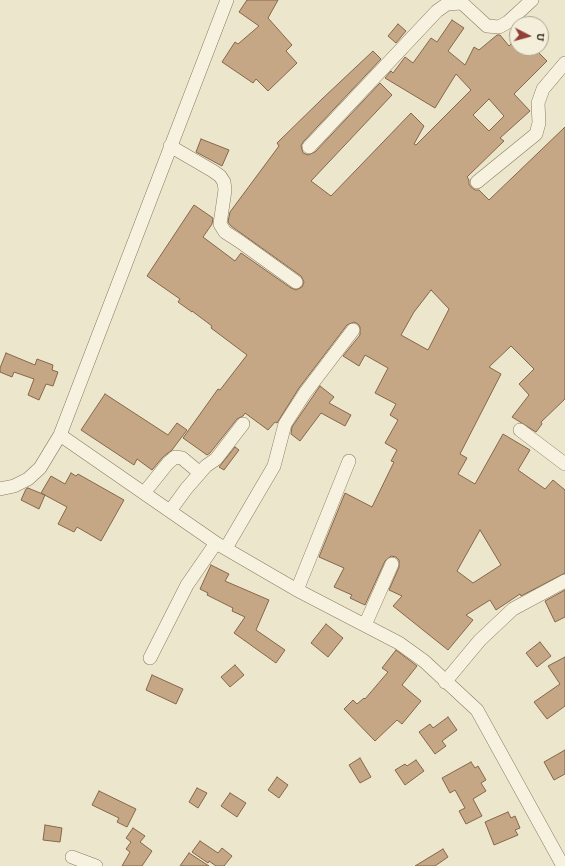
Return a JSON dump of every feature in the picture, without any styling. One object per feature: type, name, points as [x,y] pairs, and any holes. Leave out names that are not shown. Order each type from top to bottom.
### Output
[{"type":"street","points":[[0,490],[14,486],[28,479],[40,468],[60,435],[227,0]]},
{"type":"street","points":[[308,147],[438,11],[447,4],[462,3],[486,26],[499,27],[508,22],[532,0]]},
{"type":"street","points":[[477,182],[536,134],[539,123],[538,103],[543,89],[565,63]]},
{"type":"street","points":[[170,146],[213,171],[220,176],[224,182],[225,190],[220,224],[225,232],[296,282]]},
{"type":"street","points":[[150,658],[187,585],[221,546],[274,466],[285,424],[305,393],[354,330]]},
{"type":"street","points":[[170,511],[186,489],[200,473],[216,459],[243,424]]},
{"type":"street","points":[[520,430],[565,464]]},
{"type":"street","points":[[60,435],[221,546],[297,590],[399,643],[418,657],[477,710],[563,866]]},
{"type":"street","points":[[144,494],[168,463],[175,457],[182,458],[200,473]]},
{"type":"street","points":[[297,590],[349,461]]},
{"type":"street","points":[[365,625],[392,564]]},
{"type":"street","points":[[445,682],[480,640],[513,609],[565,581]]},
{"type":"street","points":[[72,857],[96,866]]},
{"type":"building","points":[[247,0],[278,0],[268,18],[292,45],[286,51],[297,63],[268,91],[256,79],[253,83],[222,62],[235,42],[238,44],[259,26],[239,12]]},
{"type":"building","points":[[452,20],[464,28],[448,51],[465,65],[474,47],[479,50],[497,35],[500,35],[509,46],[509,56],[542,56],[547,61],[514,94],[530,111],[500,138],[504,141],[467,177],[471,187],[475,190],[479,190],[489,200],[565,127],[565,399],[541,422],[542,424],[536,432],[512,417],[529,395],[519,384],[534,369],[511,346],[489,367],[501,374],[460,454],[467,458],[458,474],[475,484],[503,434],[530,450],[518,470],[545,489],[553,480],[565,490],[565,573],[521,596],[520,594],[496,610],[490,600],[466,615],[473,620],[448,650],[393,606],[402,596],[389,590],[399,567],[399,560],[396,557],[391,556],[385,561],[365,605],[350,598],[352,595],[334,587],[344,568],[319,557],[345,493],[372,507],[394,462],[391,461],[397,450],[385,443],[398,420],[390,415],[396,404],[375,393],[388,368],[365,355],[359,366],[343,356],[360,335],[360,327],[358,324],[354,322],[347,325],[299,388],[277,423],[275,422],[268,430],[245,413],[237,419],[207,455],[183,438],[218,389],[220,390],[247,355],[211,328],[212,326],[178,302],[180,299],[147,276],[194,205],[213,218],[212,224],[203,237],[235,261],[241,253],[291,288],[296,290],[302,287],[304,282],[301,276],[231,226],[228,222],[230,212],[279,146],[277,143],[373,51],[381,59],[303,142],[301,146],[303,153],[308,155],[315,152],[380,83],[392,95],[311,181],[331,196],[411,113],[424,126],[414,144],[416,145],[471,90],[456,74],[435,108],[385,78],[391,71],[393,73],[405,57],[413,63],[431,38],[437,42]],"holes":[[[489,99],[504,116],[489,131],[473,115]],[[431,290],[449,309],[428,350],[401,335],[414,312]],[[480,530],[501,565],[473,583],[457,571]]]},
{"type":"building","points":[[398,24],[406,31],[396,43],[388,36]]},
{"type":"building","points":[[201,139],[229,150],[222,166],[196,152]]},
{"type":"building","points":[[6,353],[35,365],[37,359],[53,365],[52,370],[58,372],[53,386],[46,384],[39,400],[28,395],[34,379],[14,372],[12,377],[0,372],[0,368]]},
{"type":"building","points":[[320,386],[334,397],[329,403],[351,415],[345,426],[321,413],[300,441],[291,434],[292,427]]},
{"type":"building","points":[[105,394],[168,435],[177,423],[187,430],[172,450],[163,457],[152,470],[137,459],[134,465],[81,430]]},
{"type":"building","points":[[235,447],[239,450],[224,470],[219,467]]},
{"type":"building","points":[[71,473],[76,476],[78,474],[124,500],[101,541],[77,527],[74,532],[58,524],[67,507],[41,493],[51,476],[65,484]]},
{"type":"building","points":[[28,488],[45,495],[39,509],[21,500],[26,489]]},
{"type":"building","points":[[211,565],[229,574],[225,581],[269,600],[256,630],[285,650],[276,663],[234,633],[245,617],[232,611],[233,608],[207,595],[208,593],[200,589]]},
{"type":"building","points":[[565,590],[565,617],[555,622],[545,601]]},
{"type":"building","points":[[326,624],[343,638],[328,657],[311,643]]},
{"type":"building","points":[[540,642],[551,656],[537,667],[526,653]]},
{"type":"building","points":[[396,650],[417,666],[402,685],[421,701],[402,724],[397,720],[375,741],[344,709],[353,700],[357,704],[364,698],[365,699],[388,672],[382,668]]},
{"type":"building","points":[[565,657],[565,706],[547,719],[534,702],[560,684],[548,666]]},
{"type":"building","points":[[235,665],[244,675],[230,687],[221,677]]},
{"type":"building","points":[[152,675],[183,689],[176,704],[146,690]]},
{"type":"building","points":[[448,717],[457,730],[442,741],[446,746],[435,754],[419,732],[430,724],[433,728]]},
{"type":"building","points":[[565,750],[565,774],[554,780],[544,762]]},
{"type":"building","points":[[360,758],[371,777],[360,783],[349,765]]},
{"type":"building","points":[[416,760],[424,771],[405,785],[395,770],[405,764],[407,766]]},
{"type":"building","points":[[471,762],[475,768],[478,766],[486,780],[481,783],[486,791],[473,799],[482,816],[466,824],[459,811],[465,808],[455,790],[450,793],[442,778]]},
{"type":"building","points":[[277,777],[288,785],[279,798],[268,790]]},
{"type":"building","points":[[197,788],[207,793],[198,808],[189,802]]},
{"type":"building","points":[[99,791],[136,809],[127,827],[117,822],[119,818],[92,805]]},
{"type":"building","points":[[230,793],[246,803],[237,817],[221,806]]},
{"type":"building","points":[[508,812],[511,818],[515,816],[520,828],[515,830],[518,835],[494,845],[485,822]]},
{"type":"building","points":[[45,825],[62,828],[60,842],[43,840]]},
{"type":"building","points":[[133,828],[145,836],[140,842],[152,851],[142,866],[122,866],[130,852],[126,849],[131,842],[126,838]]},
{"type":"building","points":[[200,841],[218,853],[222,848],[232,856],[224,866],[216,866],[209,861],[208,863],[192,852]]},
{"type":"building","points":[[443,849],[448,857],[435,866],[415,866]]},
{"type":"building","points":[[189,853],[209,866],[180,866]]}]
